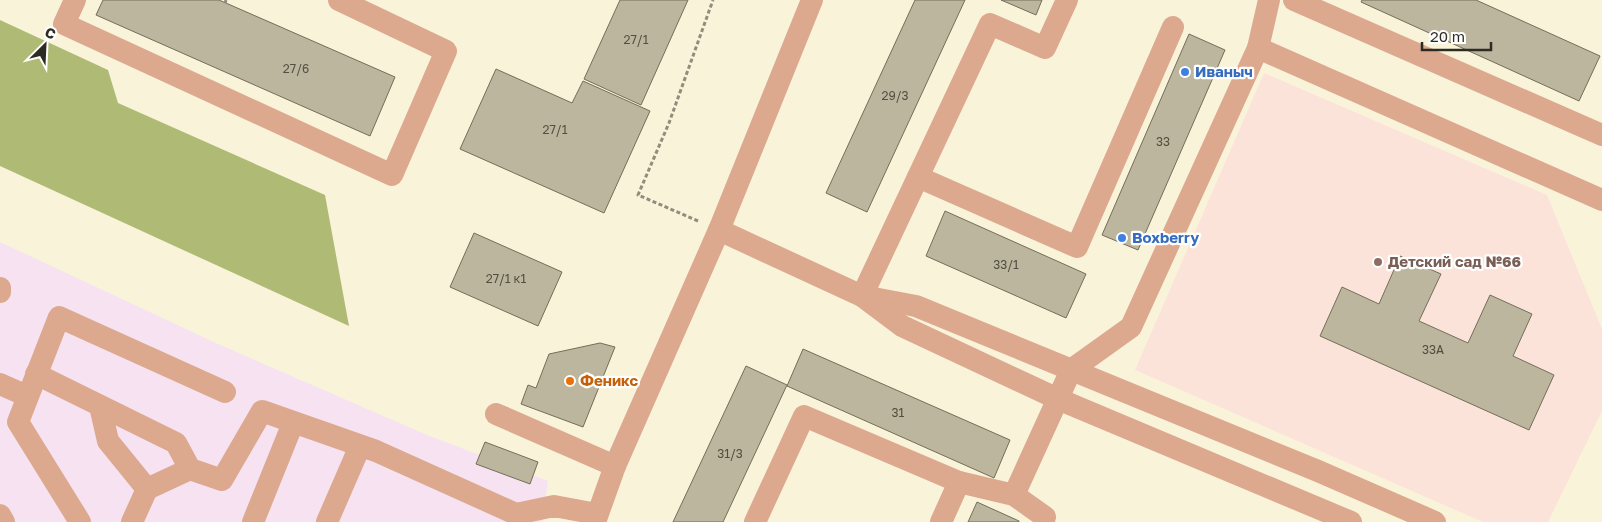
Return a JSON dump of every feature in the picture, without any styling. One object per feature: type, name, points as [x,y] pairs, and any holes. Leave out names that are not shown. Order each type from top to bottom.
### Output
[{"type":"street","points":[[75,0],[64,24],[392,175],[446,51],[349,2]]},
{"type":"street","points":[[36,374],[176,443],[190,469],[222,480],[262,411],[360,446],[515,518],[554,506],[596,518],[615,466],[719,230],[812,0]]},
{"type":"street","points":[[862,296],[990,24],[1045,48],[1067,0]]},
{"type":"street","points":[[1014,495],[1072,370],[1131,327],[1258,48],[1270,0]]},
{"type":"street","points":[[1294,0],[1602,135]]},
{"type":"street","points":[[918,177],[1077,247],[1173,27]]},
{"type":"street","points":[[1258,48],[1602,200]]},
{"type":"street","points":[[719,230],[862,296],[902,326],[1058,399],[1350,522]]},
{"type":"street","points":[[862,296],[916,306],[1318,471],[1435,522]]},
{"type":"street","points":[[80,522],[18,422],[59,317],[225,392]]},
{"type":"street","points":[[0,384],[27,396]]},
{"type":"street","points":[[100,406],[108,441],[147,489]]},
{"type":"street","points":[[496,414],[615,466]]},
{"type":"street","points":[[755,522],[804,416],[959,482],[1014,495],[1045,517],[1043,522]]},
{"type":"street","points":[[254,522],[294,423]]},
{"type":"street","points":[[327,522],[360,446]]},
{"type":"street","points":[[132,522],[147,489],[190,469]]},
{"type":"street","points":[[1303,503],[1318,471]]},
{"type":"street","points":[[941,522],[959,482]]},
{"type":"street","points":[[0,515],[4,522]]},
{"type":"path","points":[[713,0],[669,123],[638,194],[719,230]]},
{"type":"shaded area","name":"Детский сад №66","points":[[1264,73],[1547,195],[1602,329],[1602,411],[1548,522],[1483,522],[1135,370]]},
{"type":"shaded area","points":[[0,242],[218,344],[427,435],[548,481],[542,522],[0,522]]},
{"type":"green space","points":[[0,20],[108,70],[118,103],[325,195],[349,326],[0,166]]},
{"type":"building","points":[[103,0],[219,0],[395,77],[370,136],[96,15]]},
{"type":"building","points":[[620,0],[688,0],[641,105],[584,79]]},
{"type":"building","points":[[915,0],[965,0],[867,212],[826,193]]},
{"type":"building","points":[[1001,0],[1042,0],[1036,15]]},
{"type":"building","points":[[1362,0],[1476,0],[1600,56],[1579,101],[1361,2]]},
{"type":"building","points":[[1189,34],[1225,50],[1138,250],[1102,235]]},
{"type":"building","points":[[496,69],[572,103],[583,81],[650,111],[604,213],[460,149]]},
{"type":"building","points":[[945,211],[1086,274],[1066,318],[926,256]]},
{"type":"building","points":[[474,233],[562,272],[538,326],[450,287]]},
{"type":"building","points":[[1400,256],[1441,274],[1419,321],[1468,343],[1490,295],[1532,314],[1513,356],[1554,375],[1529,430],[1320,336],[1342,287],[1379,304]]},
{"type":"building","name":"Феникс","points":[[600,343],[615,347],[583,427],[521,404],[528,385],[536,388],[549,354]]},
{"type":"building","points":[[803,349],[1010,440],[994,478],[787,386]]},
{"type":"building","points":[[746,366],[787,385],[723,522],[673,522]]},
{"type":"building","points":[[485,442],[538,462],[530,484],[476,464]]},
{"type":"building","points":[[977,502],[1019,521],[1019,522],[968,522]]},
{"type":"place","name":"Иваныч","points":[[1185,72]]},
{"type":"place","name":"Boxberry","points":[[1122,238]]},
{"type":"place","name":"Детский сад №66","points":[[1378,262]]},
{"type":"place","name":"Феникс","points":[[570,381]]}]
